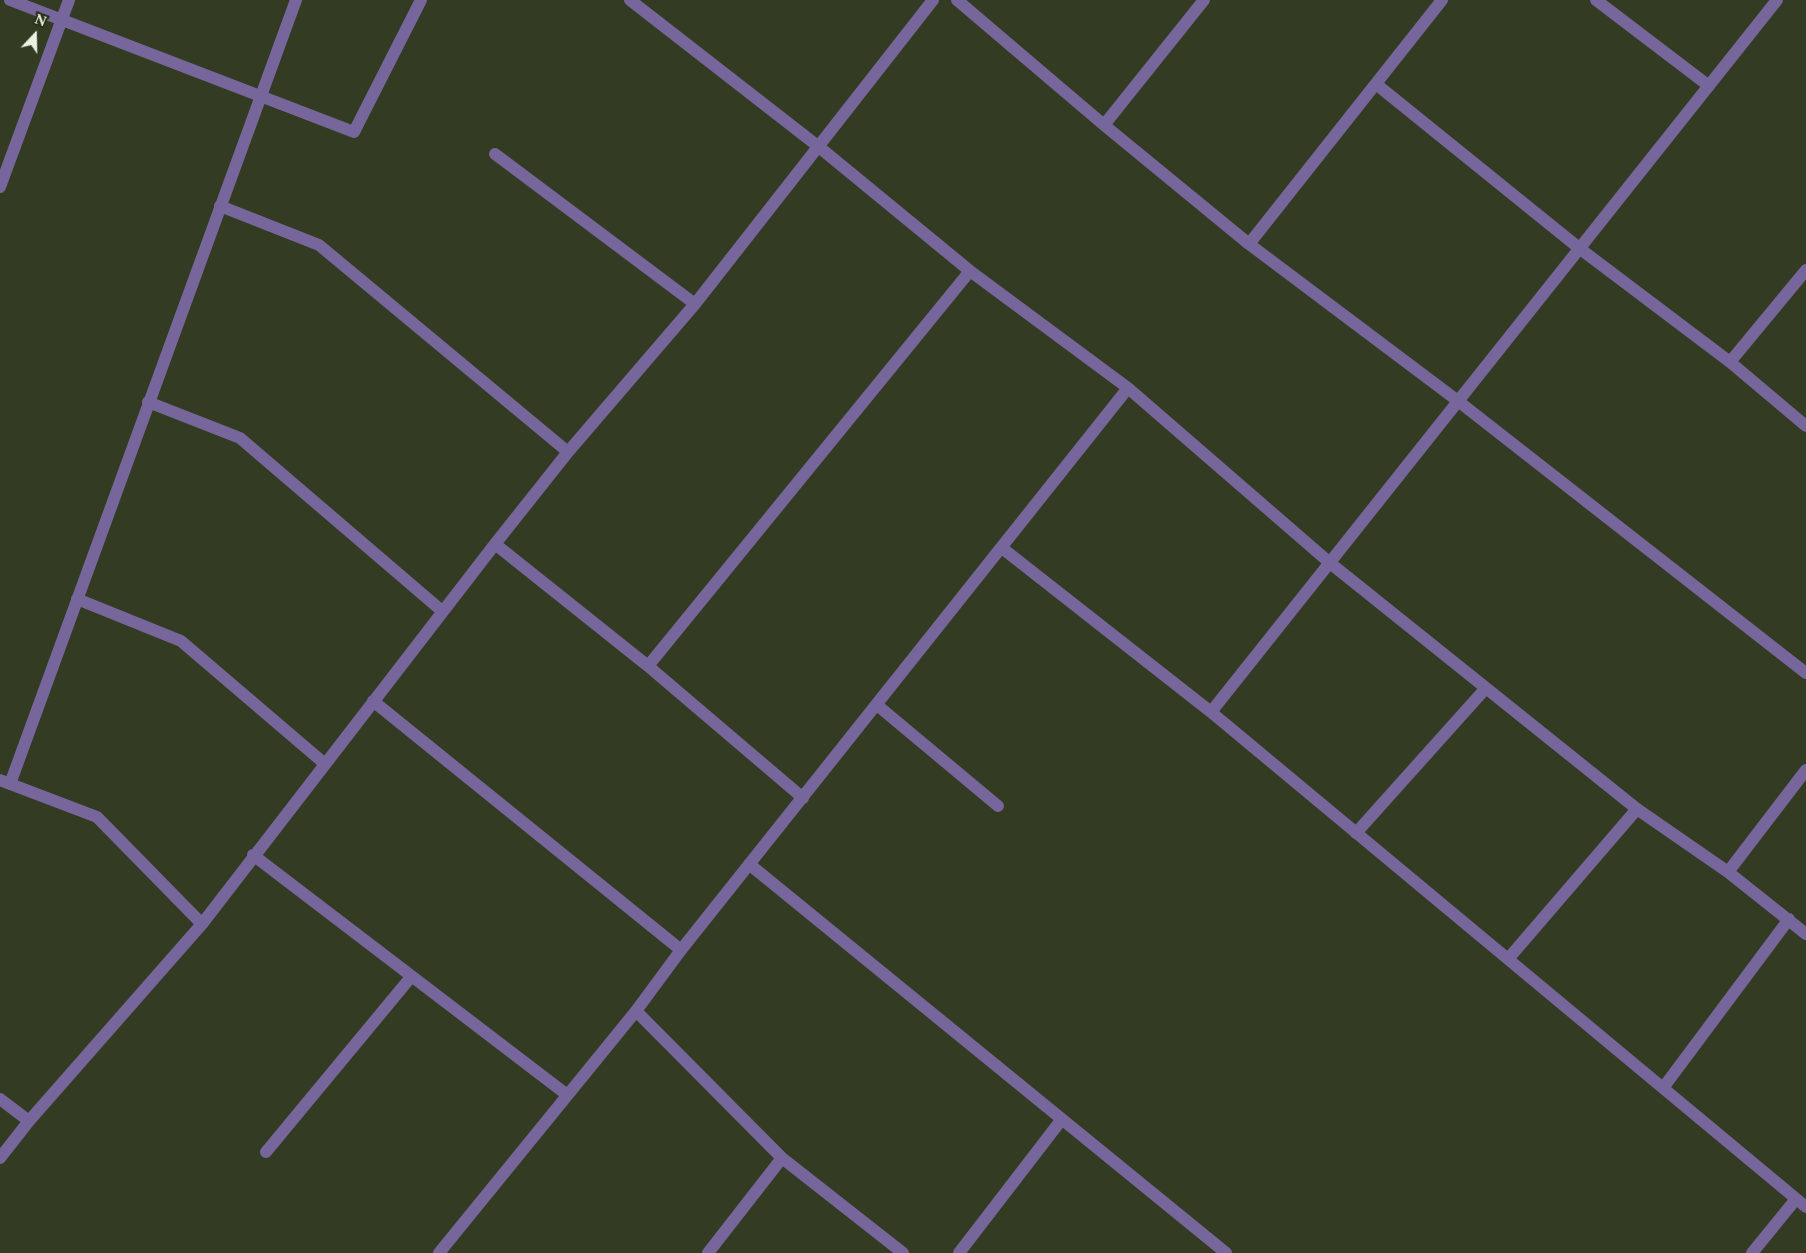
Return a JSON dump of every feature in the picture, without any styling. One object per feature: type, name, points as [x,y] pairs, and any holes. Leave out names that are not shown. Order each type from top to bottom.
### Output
[{"type":"street","points":[[10,0],[354,132],[421,0]]},
{"type":"street","points":[[0,187],[69,0]]},
{"type":"street","points":[[202,924],[97,817],[5,782],[77,599],[296,0]]},
{"type":"street","points":[[630,0],[819,147],[970,271],[1128,388],[1330,563],[1637,809],[1728,872],[1806,934]]},
{"type":"street","points":[[0,1158],[29,1121],[202,924],[253,855],[495,544],[568,452],[696,304],[933,0]]},
{"type":"street","points":[[957,0],[1104,125],[1249,244],[1458,401],[1806,673]]},
{"type":"street","points":[[1104,125],[1204,0]]},
{"type":"street","points":[[1249,244],[1442,0]]},
{"type":"street","points":[[1596,0],[1708,86]]},
{"type":"street","points":[[1211,712],[1777,0]]},
{"type":"street","points":[[1376,84],[1580,248],[1730,362],[1806,426]]},
{"type":"street","points":[[495,154],[696,304]]},
{"type":"street","points":[[220,206],[319,245],[568,452]]},
{"type":"street","points":[[1730,362],[1806,270]]},
{"type":"street","points":[[648,666],[970,271]]},
{"type":"street","points":[[439,1253],[566,1094],[636,1011],[681,950],[1128,388]]},
{"type":"street","points":[[148,402],[240,438],[442,611]]},
{"type":"street","points":[[495,544],[648,666],[803,798]]},
{"type":"street","points":[[1002,548],[1211,712],[1806,1207]]},
{"type":"street","points":[[77,599],[181,641],[325,764]]},
{"type":"street","points":[[1356,833],[1486,688]]},
{"type":"street","points":[[373,701],[681,950]]},
{"type":"street","points":[[877,705],[998,806]]},
{"type":"street","points":[[1728,872],[1806,770]]},
{"type":"street","points":[[1508,959],[1637,809]]},
{"type":"street","points":[[253,855],[566,1094]]},
{"type":"street","points":[[750,864],[1226,1253]]},
{"type":"street","points":[[1663,1088],[1788,920]]},
{"type":"street","points":[[266,1152],[411,977]]},
{"type":"street","points":[[636,1011],[782,1158],[903,1253]]},
{"type":"street","points":[[0,1099],[29,1121]]},
{"type":"street","points":[[959,1253],[1062,1119]]},
{"type":"street","points":[[708,1253],[782,1158]]},
{"type":"street","points":[[1752,1253],[1796,1199]]}]
